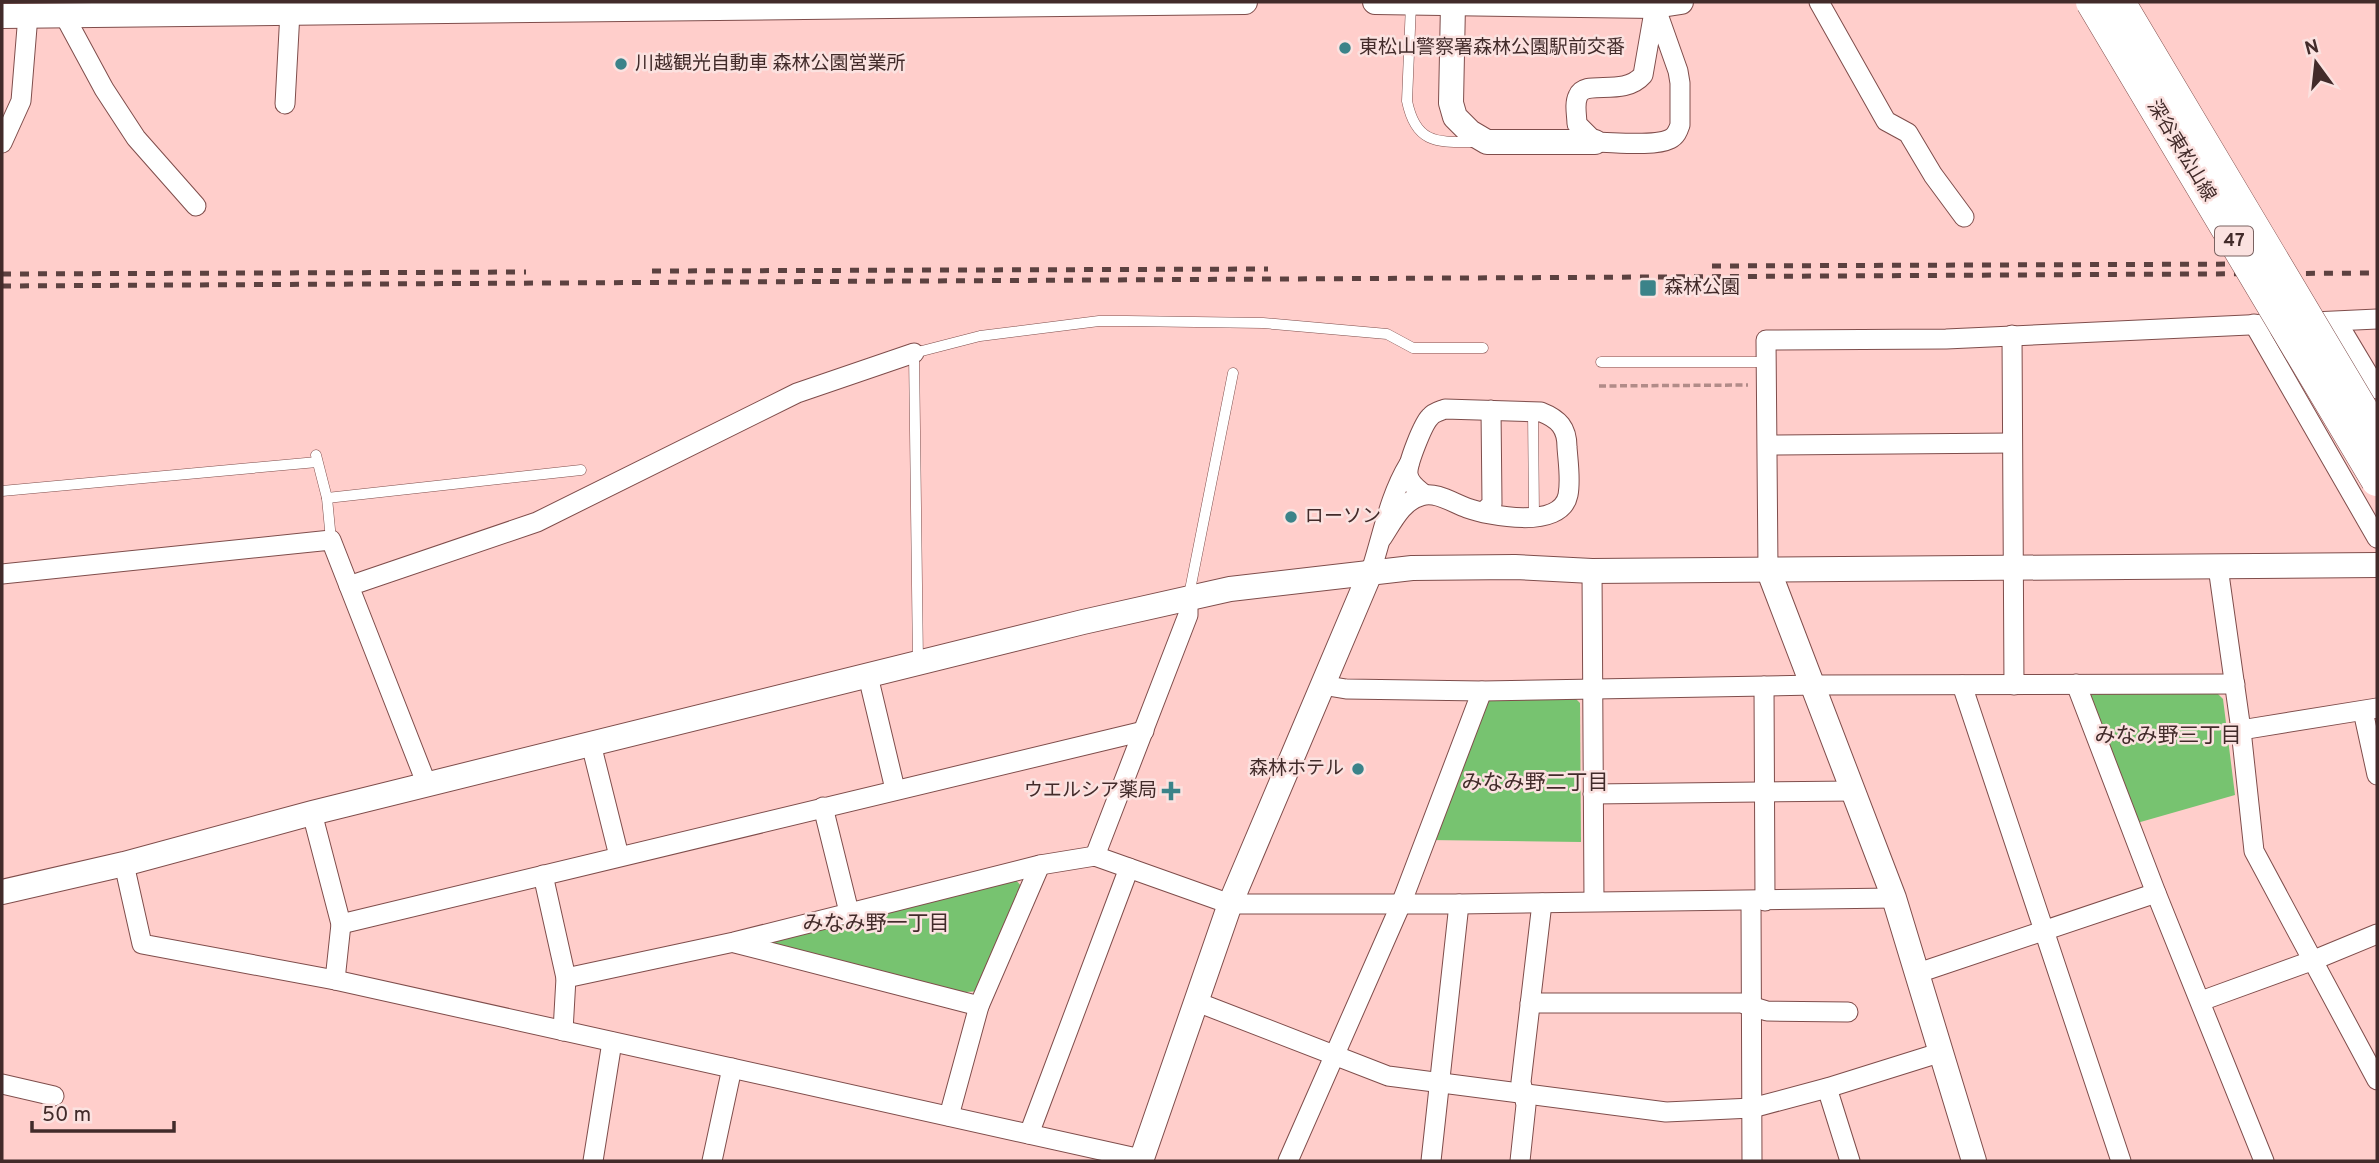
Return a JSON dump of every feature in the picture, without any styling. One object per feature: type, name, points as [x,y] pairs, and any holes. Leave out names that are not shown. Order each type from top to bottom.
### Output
[{"type":"main road","name":"深谷東松山線","points":[[2092,2],[2377,480]]},
{"type":"main road","name":"深谷東松山線","points":[[2119,2],[2377,435]]},
{"type":"street","points":[[2,16],[42,12],[290,12],[632,5],[1245,2]]},
{"type":"street","points":[[1375,2],[1453,5],[1664,3]]},
{"type":"street","points":[[1819,2],[1886,121],[1908,133],[1933,175],[1964,217]]},
{"type":"street","points":[[1453,5],[1451,103],[1455,117],[1470,132],[1487,142],[1578,136],[1660,142],[1674,136],[1680,125],[1678,71],[1664,3]]},
{"type":"street","points":[[1578,136],[1578,94],[1583,89],[1624,87],[1638,81],[1643,75],[1664,3]]},
{"type":"street","points":[[4,132],[21,101],[42,12]]},
{"type":"street","points":[[42,12],[104,89],[136,138],[197,206]]},
{"type":"street","points":[[285,104],[290,12]]},
{"type":"street","points":[[1974,1161],[1894,898],[1815,685],[1768,569],[1766,340],[1946,339],[2377,319]]},
{"type":"street","points":[[2337,322],[2377,389]]},
{"type":"street","points":[[2254,324],[2377,538]]},
{"type":"street","points":[[2012,335],[2014,685]]},
{"type":"street","points":[[349,586],[537,522],[797,393],[914,353]]},
{"type":"street","points":[[124,863],[142,944],[335,980],[1143,1161],[1230,904],[1371,571],[1382,538],[1388,506],[1427,422],[1436,412],[1445,409],[1533,411],[1553,416],[1567,434],[1568,496],[1558,510],[1547,516],[1500,517],[1440,497],[1425,495],[1413,486],[1408,475],[1410,462]]},
{"type":"street","points":[[1483,512],[1492,504],[1491,410]]},
{"type":"street","points":[[1768,445],[2012,443]]},
{"type":"street","points":[[1382,538],[1410,501],[1425,495]]},
{"type":"street","points":[[2,574],[331,540],[427,785]]},
{"type":"street","points":[[2,892],[918,663],[1230,589],[1371,571],[1515,567],[1592,571],[2377,565]]},
{"type":"street","points":[[2218,567],[2241,730],[2254,851],[2372,1058],[2377,1080]]},
{"type":"street","points":[[1592,571],[1594,901]]},
{"type":"street","points":[[1095,856],[1188,615],[1188,598]]},
{"type":"street","points":[[867,676],[895,789]]},
{"type":"street","points":[[2076,684],[2156,893],[2264,1161]]},
{"type":"street","points":[[1322,685],[1482,691],[1815,685],[2235,684]]},
{"type":"street","points":[[1962,685],[2121,1161]]},
{"type":"street","points":[[1752,1161],[1751,1006],[1765,792],[1764,686]]},
{"type":"street","points":[[1288,1161],[1401,904],[1482,691]]},
{"type":"street","points":[[2241,730],[2370,710],[2377,775]]},
{"type":"street","points":[[341,924],[1144,730]]},
{"type":"street","points":[[591,744],[619,856]]},
{"type":"street","points":[[1593,794],[1854,790]]},
{"type":"street","points":[[823,807],[849,912]]},
{"type":"street","points":[[312,813],[341,924],[335,980]]},
{"type":"street","points":[[566,978],[734,942],[1040,865],[1095,856],[1230,904],[1894,898]]},
{"type":"street","points":[[949,1116],[979,1006],[1040,865]]},
{"type":"street","points":[[1029,1134],[1129,869]]},
{"type":"street","points":[[543,874],[566,978],[563,1031]]},
{"type":"street","points":[[1918,972],[2156,893]]},
{"type":"street","points":[[1520,1161],[1526,1105],[1521,1082],[1542,903]]},
{"type":"street","points":[[1431,1161],[1459,904]]},
{"type":"street","points":[[2201,1001],[2377,934]]},
{"type":"street","points":[[734,942],[979,1006]]},
{"type":"street","points":[[1196,1002],[1388,1076],[1666,1112],[1752,1108],[1942,1052]]},
{"type":"street","points":[[1530,1003],[1741,1003],[1767,1011],[1848,1012]]},
{"type":"street","points":[[593,1161],[612,1042]]},
{"type":"street","points":[[712,1161],[732,1068]]},
{"type":"street","points":[[2,1084],[54,1096]]},
{"type":"street","points":[[1827,1088],[1850,1161]]},
{"type":"lane","points":[[1411,4],[1407,101],[1416,128],[1428,138],[1441,142],[1487,142]]},
{"type":"lane","points":[[918,663],[914,353],[980,336],[1113,321],[1263,323],[1387,334],[1413,348],[1483,348]]},
{"type":"lane","points":[[1601,362],[1767,362]]},
{"type":"lane","points":[[1188,598],[1233,373]]},
{"type":"lane","points":[[1533,411],[1534,516]]},
{"type":"lane","points":[[2,491],[316,458],[327,498],[331,540]]},
{"type":"lane","points":[[327,498],[582,470]]},
{"type":"path","points":[[1599,386],[1767,385]]},
{"type":"green space","points":[[2215,691],[2223,699],[2235,795],[2137,823],[2088,701],[2092,693]]},
{"type":"green space","points":[[1491,697],[1574,697],[1580,703],[1581,842],[1428,840],[1483,703]]},
{"type":"green space","points":[[1014,878],[1023,888],[982,991],[965,992],[773,950],[772,937]]},
{"type":"railway","points":[[1712,266],[2255,264]]},
{"type":"railway","points":[[652,271],[1268,269]]},
{"type":"railway","points":[[2,274],[526,272]]},
{"type":"railway","points":[[2,286],[2377,273]]},
{"type":"place","name":"東松山警察署森林公園駅前交番","points":[[1345,48]]},
{"type":"place","name":"川越観光自動車 森林公園営業所","points":[[621,64]]},
{"type":"place","name":"森林公園","points":[[1648,288]]},
{"type":"place","name":"ローソン","points":[[1291,517]]},
{"type":"place","name":"森林ホテル","points":[[1358,769]]},
{"type":"place","name":"ウエルシア薬局","points":[[1171,791]]},
{"type":"district","name":"みなみ野三丁目","points":[[2168,736]]},
{"type":"district","name":"みなみ野二丁目","points":[[1535,783]]},
{"type":"district","name":"みなみ野一丁目","points":[[876,924]]}]
